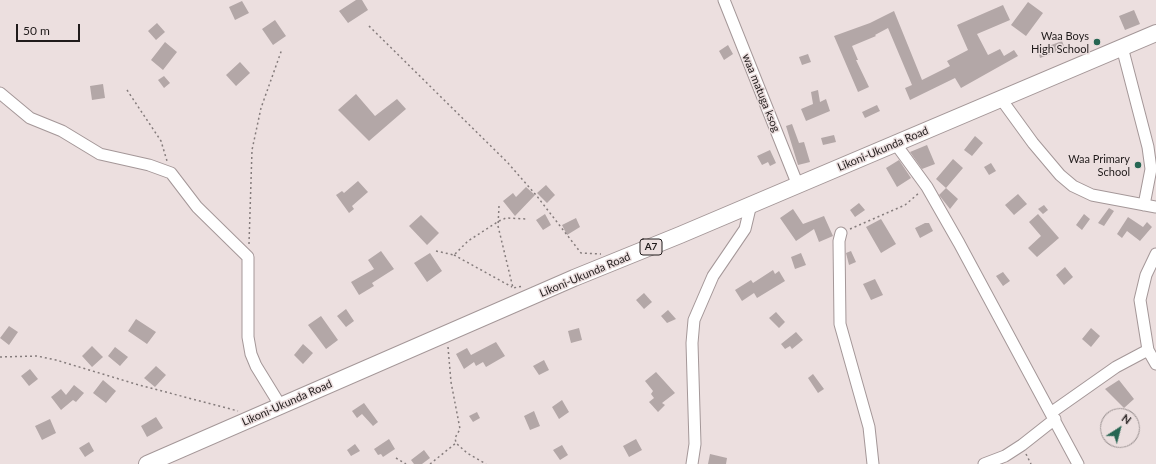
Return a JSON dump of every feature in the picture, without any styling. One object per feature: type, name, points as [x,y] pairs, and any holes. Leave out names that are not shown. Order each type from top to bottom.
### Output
[{"type":"highway","name":"Likoni-Ukunda Road","points":[[147,464],[451,331],[1122,48],[1156,32]]},
{"type":"street","name":"waa matuga ksog","points":[[724,0],[795,178],[796,186]]},
{"type":"street","points":[[1122,48],[1148,147],[1151,169]]},
{"type":"street","points":[[0,93],[30,118],[62,131],[100,154],[149,165],[171,173],[197,207],[248,258],[248,337],[251,354],[256,366],[280,405]]},
{"type":"street","points":[[1001,99],[1033,143],[1060,175],[1073,186],[1092,195],[1156,207]]},
{"type":"street","points":[[895,143],[926,187],[1078,464]]},
{"type":"street","points":[[1144,205],[1156,149]]},
{"type":"street","points":[[692,464],[695,444],[692,343],[694,320],[713,276],[746,229],[751,204]]},
{"type":"street","points":[[841,233],[839,240],[840,324],[869,427],[873,464]]},
{"type":"street","points":[[1156,254],[1146,274],[1140,300],[1148,350],[1156,364]]},
{"type":"street","points":[[984,464],[1016,448],[1053,416],[1116,366],[1148,350]]},
{"type":"path","points":[[369,26],[508,163],[536,195],[581,252],[605,254]]},
{"type":"path","points":[[248,258],[252,150],[261,108],[282,49]]},
{"type":"path","points":[[127,90],[161,141],[171,173]]},
{"type":"path","points":[[841,233],[905,205],[926,187]]},
{"type":"path","points":[[499,206],[498,221],[513,288]]},
{"type":"path","points":[[454,255],[468,241],[498,221],[506,218],[526,219]]},
{"type":"path","points":[[436,251],[454,255],[513,288],[528,285]]},
{"type":"path","points":[[451,331],[448,350],[451,382],[460,429],[455,438],[456,443],[467,453],[486,464]]},
{"type":"path","points":[[0,357],[37,356],[56,360],[139,385],[259,416]]},
{"type":"path","points":[[430,464],[456,443]]},
{"type":"path","points":[[396,458],[406,464]]},
{"type":"building","points":[[356,0],[362,0],[368,10],[348,23],[339,11]]},
{"type":"building","points":[[242,1],[249,13],[235,20],[229,7]]},
{"type":"building","points":[[1028,2],[1043,13],[1026,36],[1011,25]]},
{"type":"building","points":[[1003,5],[1010,20],[977,34],[988,55],[1000,49],[1004,56],[1014,50],[1018,56],[961,88],[955,78],[910,100],[905,88],[912,85],[888,28],[875,35],[876,36],[852,46],[858,60],[856,60],[869,87],[858,92],[834,36],[870,23],[894,11],[922,80],[950,66],[947,61],[968,50],[957,25]]},
{"type":"building","points":[[1134,10],[1140,24],[1125,30],[1119,16]]},
{"type":"building","points":[[275,20],[286,36],[273,45],[262,29]]},
{"type":"building","points":[[157,23],[165,32],[156,40],[148,31]]},
{"type":"building","points":[[1062,41],[1065,49],[1040,58],[1038,50]]},
{"type":"building","points":[[165,42],[177,52],[163,70],[151,60]]},
{"type":"building","points":[[728,45],[733,54],[724,60],[719,51]]},
{"type":"building","points":[[808,54],[811,62],[802,65],[799,57]]},
{"type":"building","points":[[240,62],[250,73],[236,86],[226,75]]},
{"type":"building","points":[[164,76],[170,83],[164,88],[158,80]]},
{"type":"building","points":[[103,84],[105,98],[92,100],[90,86]]},
{"type":"building","points":[[818,90],[820,102],[826,99],[830,111],[806,121],[801,109],[813,104],[811,92]]},
{"type":"building","points":[[356,94],[375,116],[397,99],[406,109],[369,141],[338,110]]},
{"type":"building","points":[[877,105],[880,111],[865,118],[862,112]]},
{"type":"building","points":[[792,124],[799,143],[804,142],[810,162],[798,165],[786,126]]},
{"type":"building","points":[[834,135],[836,142],[823,145],[821,138]]},
{"type":"building","points":[[975,136],[983,143],[972,156],[964,150]]},
{"type":"building","points":[[927,145],[935,164],[922,169],[910,152]]},
{"type":"building","points":[[770,150],[776,163],[770,166],[768,162],[762,165],[757,156]]},
{"type":"building","points":[[953,159],[963,168],[946,188],[936,179]]},
{"type":"building","points":[[899,160],[911,178],[897,187],[886,168]]},
{"type":"building","points":[[991,163],[996,171],[989,175],[984,167]]},
{"type":"building","points":[[358,181],[368,192],[352,206],[354,209],[349,213],[336,195],[342,191],[344,193]]},
{"type":"building","points":[[546,185],[555,195],[547,203],[537,193]]},
{"type":"building","points":[[526,187],[535,195],[515,216],[503,201],[513,193],[516,197]]},
{"type":"building","points":[[946,188],[958,199],[950,209],[939,195]]},
{"type":"building","points":[[1018,194],[1027,204],[1014,215],[1005,205]]},
{"type":"building","points":[[859,203],[865,210],[855,217],[850,210]]},
{"type":"building","points":[[1044,205],[1048,210],[1043,214],[1038,209]]},
{"type":"building","points":[[1109,208],[1114,211],[1104,226],[1098,223]]},
{"type":"building","points":[[793,209],[803,224],[824,216],[833,236],[819,242],[814,229],[796,241],[780,218]]},
{"type":"building","points":[[545,214],[551,225],[543,230],[536,220]]},
{"type":"building","points":[[1038,214],[1059,238],[1037,257],[1028,248],[1041,236],[1029,222]]},
{"type":"building","points":[[1084,214],[1090,219],[1082,230],[1076,225]]},
{"type":"building","points":[[421,215],[439,233],[427,245],[409,226]]},
{"type":"building","points":[[1128,217],[1143,227],[1147,222],[1152,227],[1140,241],[1127,231],[1122,238],[1117,234]]},
{"type":"building","points":[[576,218],[580,227],[567,235],[562,225]]},
{"type":"building","points":[[881,219],[896,244],[881,253],[866,227]]},
{"type":"building","points":[[925,223],[929,223],[933,231],[920,238],[915,228]]},
{"type":"building","points":[[381,251],[394,269],[372,283],[374,286],[359,295],[351,282],[374,269],[368,260]]},
{"type":"building","points":[[851,251],[856,262],[849,265],[846,253]]},
{"type":"building","points":[[430,253],[442,271],[427,282],[414,263]]},
{"type":"building","points":[[801,253],[806,265],[795,269],[791,257]]},
{"type":"building","points":[[1065,267],[1073,277],[1064,285],[1056,275]]},
{"type":"building","points":[[773,270],[775,274],[779,271],[785,281],[757,298],[754,293],[742,301],[735,290],[751,280],[753,283]]},
{"type":"building","points":[[1003,272],[1010,281],[1003,286],[996,276]]},
{"type":"building","points":[[875,279],[883,295],[871,300],[863,284]]},
{"type":"building","points":[[644,293],[652,302],[644,309],[636,300]]},
{"type":"building","points":[[346,309],[354,321],[346,327],[337,316]]},
{"type":"building","points":[[668,310],[676,319],[667,323],[661,316]]},
{"type":"building","points":[[776,312],[785,322],[779,328],[769,318]]},
{"type":"building","points":[[321,316],[338,340],[326,349],[308,325]]},
{"type":"building","points":[[136,319],[156,332],[147,344],[128,331]]},
{"type":"building","points":[[9,326],[18,332],[9,345],[0,338]]},
{"type":"building","points":[[579,328],[582,340],[571,343],[568,331]]},
{"type":"building","points":[[1091,328],[1100,336],[1091,347],[1082,339]]},
{"type":"building","points":[[796,332],[803,340],[792,349],[790,346],[785,349],[781,344]]},
{"type":"building","points":[[496,342],[505,356],[486,367],[483,362],[476,366],[474,362],[464,369],[456,354],[467,348],[471,355]]},
{"type":"building","points":[[303,344],[313,353],[303,364],[294,355]]},
{"type":"building","points":[[92,346],[103,357],[92,367],[82,356]]},
{"type":"building","points":[[115,347],[128,357],[120,366],[108,356]]},
{"type":"building","points":[[544,360],[549,370],[539,375],[533,366]]},
{"type":"building","points":[[156,366],[166,375],[155,387],[144,378]]},
{"type":"building","points":[[30,369],[38,379],[29,386],[21,376]]},
{"type":"building","points":[[656,372],[675,393],[662,403],[665,405],[658,412],[649,402],[654,398],[651,394],[653,391],[645,381]]},
{"type":"building","points":[[813,374],[824,389],[818,393],[808,378]]},
{"type":"building","points":[[103,380],[116,391],[106,403],[93,393]]},
{"type":"building","points":[[1119,380],[1134,399],[1124,408],[1105,389]]},
{"type":"building","points":[[74,385],[84,393],[76,402],[73,400],[61,410],[51,397],[61,389],[66,395]]},
{"type":"building","points":[[562,400],[569,412],[559,419],[552,407]]},
{"type":"building","points":[[364,403],[378,422],[373,426],[362,414],[357,418],[352,411]]},
{"type":"building","points":[[534,411],[540,426],[530,430],[524,416]]},
{"type":"building","points":[[477,412],[480,418],[473,422],[469,416]]},
{"type":"building","points":[[156,417],[163,428],[147,437],[141,426]]},
{"type":"building","points":[[50,419],[56,433],[42,440],[35,426]]},
{"type":"building","points":[[389,439],[395,449],[383,457],[381,454],[378,455],[374,449]]},
{"type":"building","points":[[636,439],[642,450],[629,457],[623,446]]},
{"type":"building","points":[[89,442],[94,451],[85,457],[79,448]]},
{"type":"building","points":[[355,444],[360,451],[351,456],[347,450]]},
{"type":"building","points":[[562,445],[568,455],[560,460],[553,450]]},
{"type":"building","points":[[424,450],[430,458],[422,464],[414,464],[411,460]]},
{"type":"building","points":[[710,454],[727,458],[726,464],[708,464]]},
{"type":"place","name":"Waa Boys High School","points":[[1097,42]]},
{"type":"place","name":"Waa Primary School","points":[[1138,165]]}]
